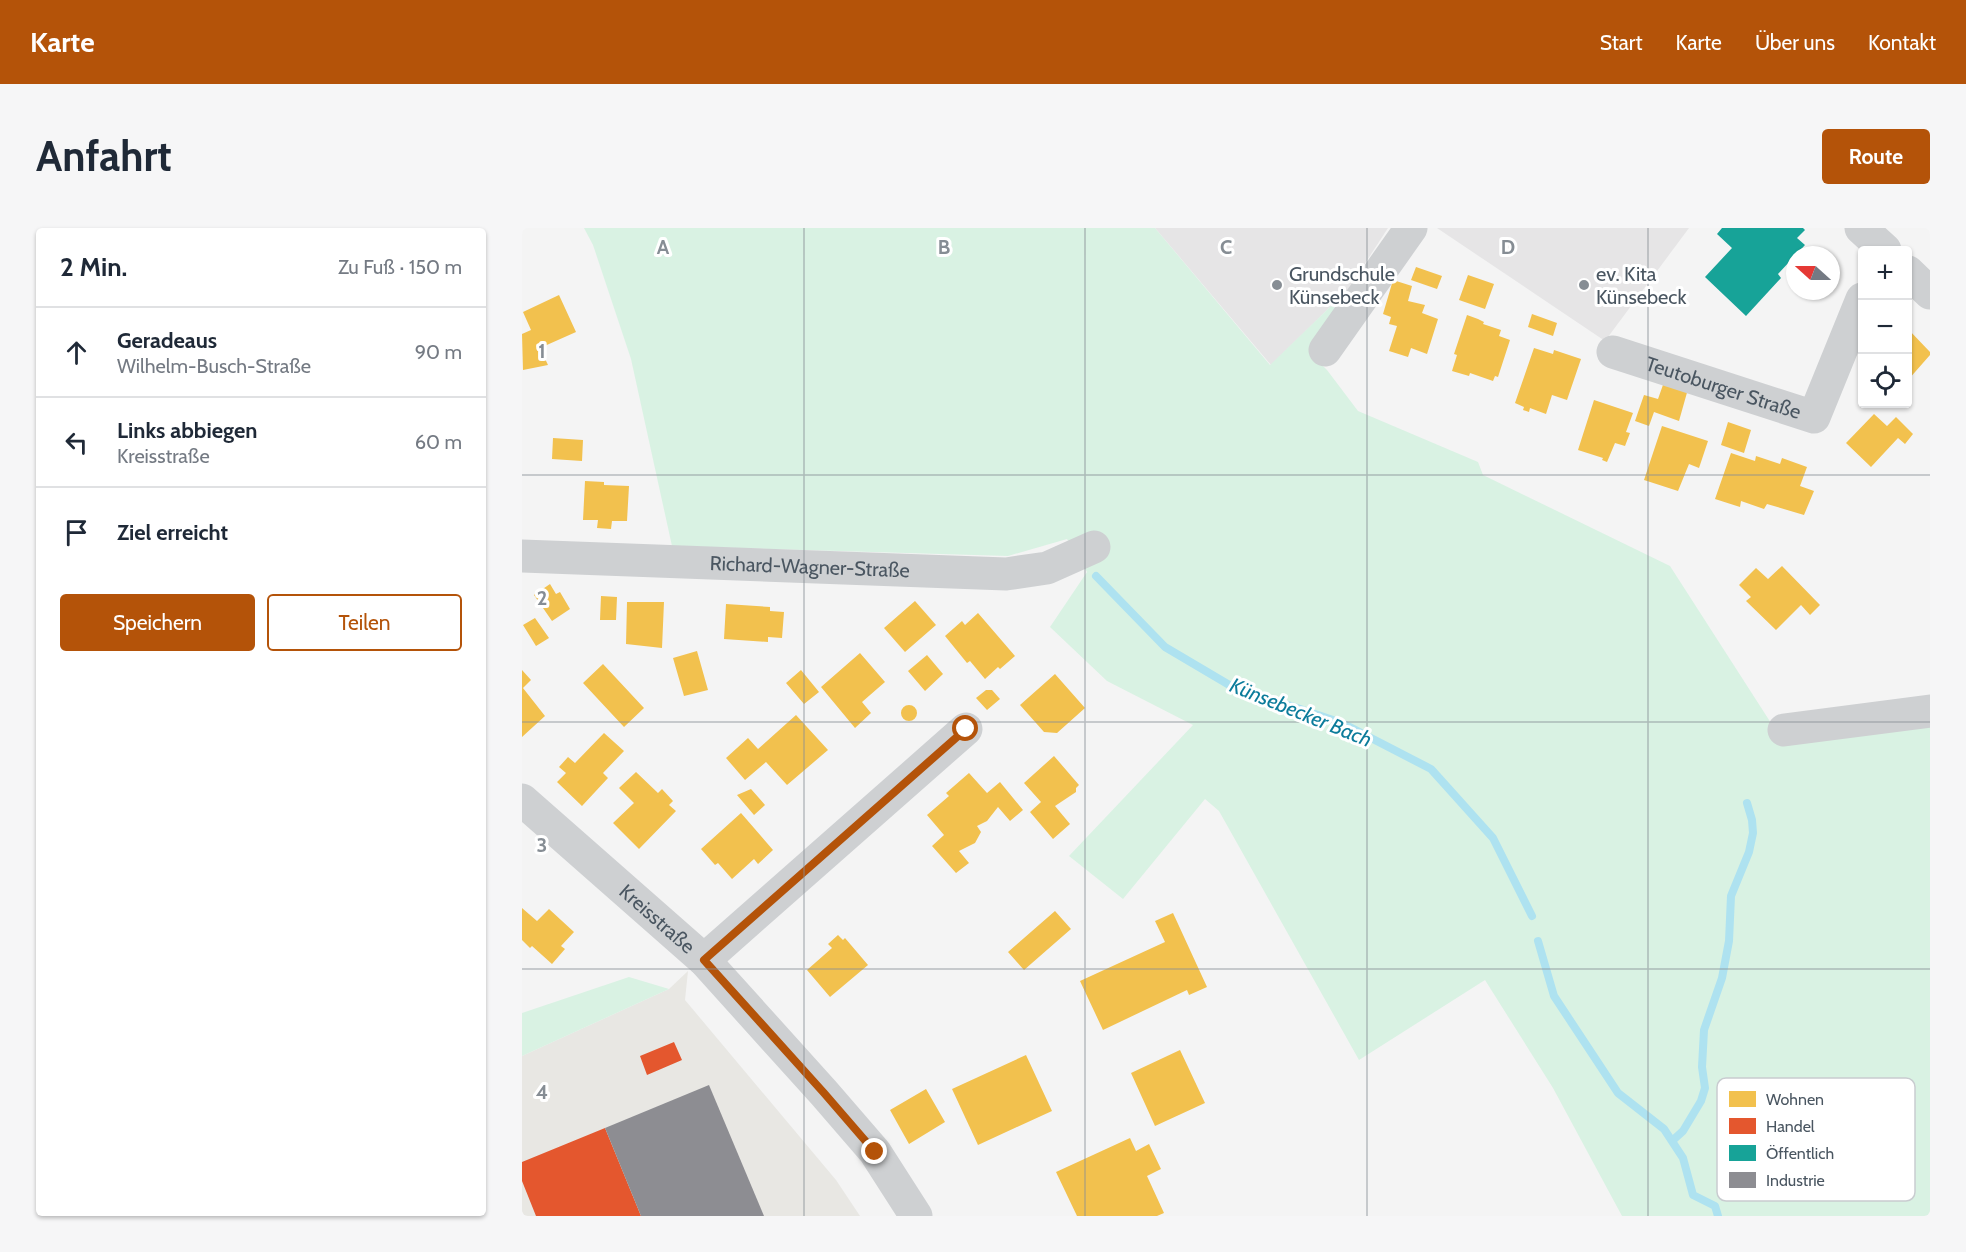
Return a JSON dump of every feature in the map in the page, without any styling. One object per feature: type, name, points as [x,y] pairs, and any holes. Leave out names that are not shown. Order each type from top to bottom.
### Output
[{"type":"street","points":[[1324,350],[1411,228]]},
{"type":"street","points":[[1862,228],[1881,246]]},
{"type":"street","points":[[1912,276],[1930,293]]},
{"type":"street","name":"Teutoburger Straße","points":[[1613,352],[1814,417],[1863,300]]},
{"type":"street","name":"Richard-Wagner-Straße","points":[[522,556],[1006,574],[1047,568],[1094,547]]},
{"type":"street","points":[[1784,730],[1930,711]]},
{"type":"street","points":[[704,960],[966,729]]},
{"type":"street","name":"Kreisstraße","points":[[522,800],[704,960],[875,1152],[916,1216]]},
{"type":"shaded area","name":"Grundschule Künsebeck","points":[[1155,228],[1388,228],[1336,308],[1331,306],[1271,365]]},
{"type":"shaded area","name":"ev. Kita Künsebeck","points":[[1437,228],[1689,228],[1605,341]]},
{"type":"shaded area","points":[[688,971],[685,1000],[836,1180],[860,1216],[522,1216],[522,1056],[669,989]]},
{"type":"green space","points":[[584,228],[1155,228],[1270,365],[1331,306],[1336,308],[1310,353],[1327,370],[1358,411],[1478,462],[1483,475],[1670,566],[1782,740],[1930,722],[1930,1216],[1622,1216],[1553,1088],[1485,980],[1359,1060],[1219,811],[1205,799],[1123,899],[1069,856],[1193,725],[1107,681],[1050,627],[1087,572],[1067,539],[1008,556],[672,546],[631,359],[593,245]]},
{"type":"green space","points":[[629,977],[669,989],[522,1056],[522,1013]]},
{"type":"building: Wohnen","points":[[1416,267],[1442,276],[1437,289],[1411,280]]},
{"type":"building: Wohnen","points":[[1468,275],[1494,284],[1485,309],[1459,300]]},
{"type":"building: Wohnen","points":[[1393,280],[1412,286],[1408,301],[1425,305],[1422,313],[1438,319],[1427,354],[1411,348],[1408,357],[1389,351],[1397,326],[1389,324],[1391,317],[1383,314]]},
{"type":"building: Wohnen","points":[[559,295],[576,332],[540,348],[548,365],[523,370],[522,334],[531,330],[523,312]]},
{"type":"building: Wohnen","points":[[1532,314],[1557,323],[1553,336],[1528,327]]},
{"type":"building: Wohnen","points":[[1467,315],[1501,330],[1499,336],[1510,340],[1498,377],[1495,376],[1493,381],[1470,373],[1469,376],[1452,371],[1457,355],[1454,354]]},
{"type":"building: Wohnen","points":[[1912,333],[1930,352],[1930,355],[1912,375]]},
{"type":"building: Wohnen","points":[[1534,348],[1553,354],[1554,350],[1581,359],[1567,400],[1552,395],[1546,414],[1530,408],[1529,412],[1523,410],[1524,407],[1515,403]]},
{"type":"building: Wohnen","points":[[1664,382],[1688,389],[1679,421],[1654,412],[1649,426],[1635,421],[1644,395],[1658,399]]},
{"type":"building: Wohnen","points":[[1594,400],[1633,413],[1626,432],[1630,433],[1625,446],[1615,443],[1607,462],[1602,460],[1603,458],[1578,450]]},
{"type":"building: Wohnen","points":[[1874,414],[1887,426],[1896,417],[1913,434],[1905,444],[1898,438],[1871,467],[1846,443]]},
{"type":"building: Wohnen","points":[[1728,422],[1751,430],[1744,453],[1721,445]]},
{"type":"building: Wohnen","points":[[1662,426],[1708,441],[1699,468],[1689,464],[1678,491],[1644,480]]},
{"type":"building: Wohnen","points":[[553,438],[583,440],[582,461],[552,459]]},
{"type":"building: Wohnen","points":[[1731,453],[1755,461],[1756,456],[1780,464],[1782,458],[1807,467],[1800,486],[1814,491],[1804,515],[1767,504],[1764,509],[1741,501],[1740,507],[1715,499]]},
{"type":"building: Wohnen","points":[[585,481],[604,482],[604,485],[629,486],[627,521],[612,521],[611,529],[597,528],[598,520],[583,520]]},
{"type":"building: Wohnen","points":[[1782,566],[1820,605],[1810,615],[1801,605],[1776,630],[1746,601],[1751,597],[1739,585],[1756,568],[1768,579]]},
{"type":"building: Wohnen","points":[[550,584],[556,594],[560,592],[570,609],[552,621],[534,595]]},
{"type":"building: Wohnen","points":[[601,596],[617,597],[616,620],[600,620]]},
{"type":"building: Wohnen","points":[[915,601],[936,625],[905,652],[884,628]]},
{"type":"building: Wohnen","points":[[627,602],[664,602],[662,648],[626,644]]},
{"type":"building: Wohnen","points":[[726,604],[770,607],[770,611],[784,612],[782,638],[768,637],[768,642],[724,639]]},
{"type":"building: Wohnen","points":[[978,613],[1015,656],[985,679],[970,661],[967,663],[945,636],[962,621],[965,625]]},
{"type":"building: Wohnen","points":[[535,618],[549,638],[536,646],[523,625]]},
{"type":"building: Wohnen","points":[[697,651],[708,690],[684,696],[673,658]]},
{"type":"building: Wohnen","points":[[860,653],[885,682],[862,702],[871,713],[855,728],[821,687]]},
{"type":"building: Wohnen","points":[[927,655],[943,674],[925,691],[908,671]]},
{"type":"building: Wohnen","points":[[603,664],[644,708],[624,727],[583,683]]},
{"type":"building: Wohnen","points":[[522,670],[531,680],[523,688],[545,716],[522,737]]},
{"type":"building: Wohnen","points":[[801,670],[819,692],[804,704],[786,683]]},
{"type":"building: Wohnen","points":[[1055,674],[1085,708],[1057,733],[1044,732],[1020,705]]},
{"type":"building: Wohnen","points":[[986,690],[992,690],[1000,699],[987,710],[976,698]]},
{"type":"building: Wohnen","points":[[906,705],[912,705],[917,713],[915,719],[906,721],[901,716],[901,710]]},
{"type":"building: Wohnen","points":[[796,715],[828,750],[787,785],[766,762],[745,780],[726,758],[748,738],[758,749]]},
{"type":"building: Wohnen","points":[[604,733],[624,751],[603,773],[608,778],[582,806],[557,782],[566,773],[559,767],[568,757],[575,763]]},
{"type":"building: Wohnen","points":[[1054,756],[1079,785],[1076,792],[1055,806],[1070,824],[1053,839],[1030,812],[1041,802],[1024,783]]},
{"type":"building: Wohnen","points":[[636,772],[658,793],[662,789],[673,801],[669,805],[676,811],[639,849],[613,823],[634,803],[619,788]]},
{"type":"building: Wohnen","points":[[969,773],[987,793],[1000,782],[1023,810],[1010,821],[998,807],[987,821],[977,826],[981,832],[975,843],[959,851],[969,863],[956,873],[932,846],[944,835],[927,815],[949,796],[946,793]]},
{"type":"building: Wohnen","points":[[751,789],[765,805],[754,815],[737,795]]},
{"type":"building: Wohnen","points":[[741,813],[773,850],[758,864],[754,859],[732,879],[701,849]]},
{"type":"building: Wohnen","points":[[522,908],[537,921],[549,909],[574,932],[561,946],[565,949],[552,964],[522,940]]},
{"type":"building: Wohnen","points":[[1055,911],[1071,929],[1024,970],[1008,952]]},
{"type":"building: Wohnen","points":[[1173,913],[1207,987],[1189,995],[1187,990],[1103,1030],[1080,981],[1165,942],[1155,921]]},
{"type":"building: Wohnen","points":[[838,935],[843,940],[845,938],[868,965],[830,997],[807,970],[832,948],[828,944]]},
{"type":"building: Wohnen","points":[[1180,1050],[1205,1103],[1155,1126],[1131,1073]]},
{"type":"building: Wohnen","points":[[1026,1055],[1052,1111],[978,1145],[952,1089]]},
{"type":"building: Wohnen","points":[[926,1089],[945,1122],[909,1144],[890,1110]]},
{"type":"building: Wohnen","points":[[1130,1138],[1136,1151],[1149,1144],[1161,1169],[1147,1176],[1164,1213],[1157,1216],[1077,1216],[1056,1172]]},
{"type":"building: Handel","points":[[674,1042],[682,1060],[647,1075],[640,1056]]},
{"type":"building: Handel","points":[[605,1128],[641,1216],[536,1216],[522,1181],[522,1162]]},
{"type":"building: Öffentlich","points":[[1722,228],[1803,228],[1805,230],[1797,238],[1805,245],[1786,246],[1786,265],[1778,274],[1781,278],[1746,316],[1705,277],[1732,248],[1717,234]]},
{"type":"building: Industrie","points":[[709,1085],[764,1216],[641,1216],[605,1128]]},
{"type":"waterway","name":"Künsebecker Bach","points":[[1096,576],[1165,647],[1231,686],[1342,723],[1431,769],[1493,838],[1532,916]]},
{"type":"waterway","points":[[1672,1141],[1683,1131],[1701,1101],[1705,1088],[1702,1067],[1704,1030],[1722,978],[1729,941],[1731,896],[1749,852],[1753,833],[1747,803]]},
{"type":"waterway","name":"Künsebecker Bach","points":[[1538,941],[1554,996],[1618,1093],[1664,1129],[1683,1158],[1693,1195],[1715,1206],[1718,1216]]},
{"type":"place","name":"Grundschule Künsebeck","points":[[1277,285]]},
{"type":"place","name":"ev. Kita Künsebeck","points":[[1584,285]]},
{"type":"route","points":[[875,1152],[704,960],[966,729]]}]
